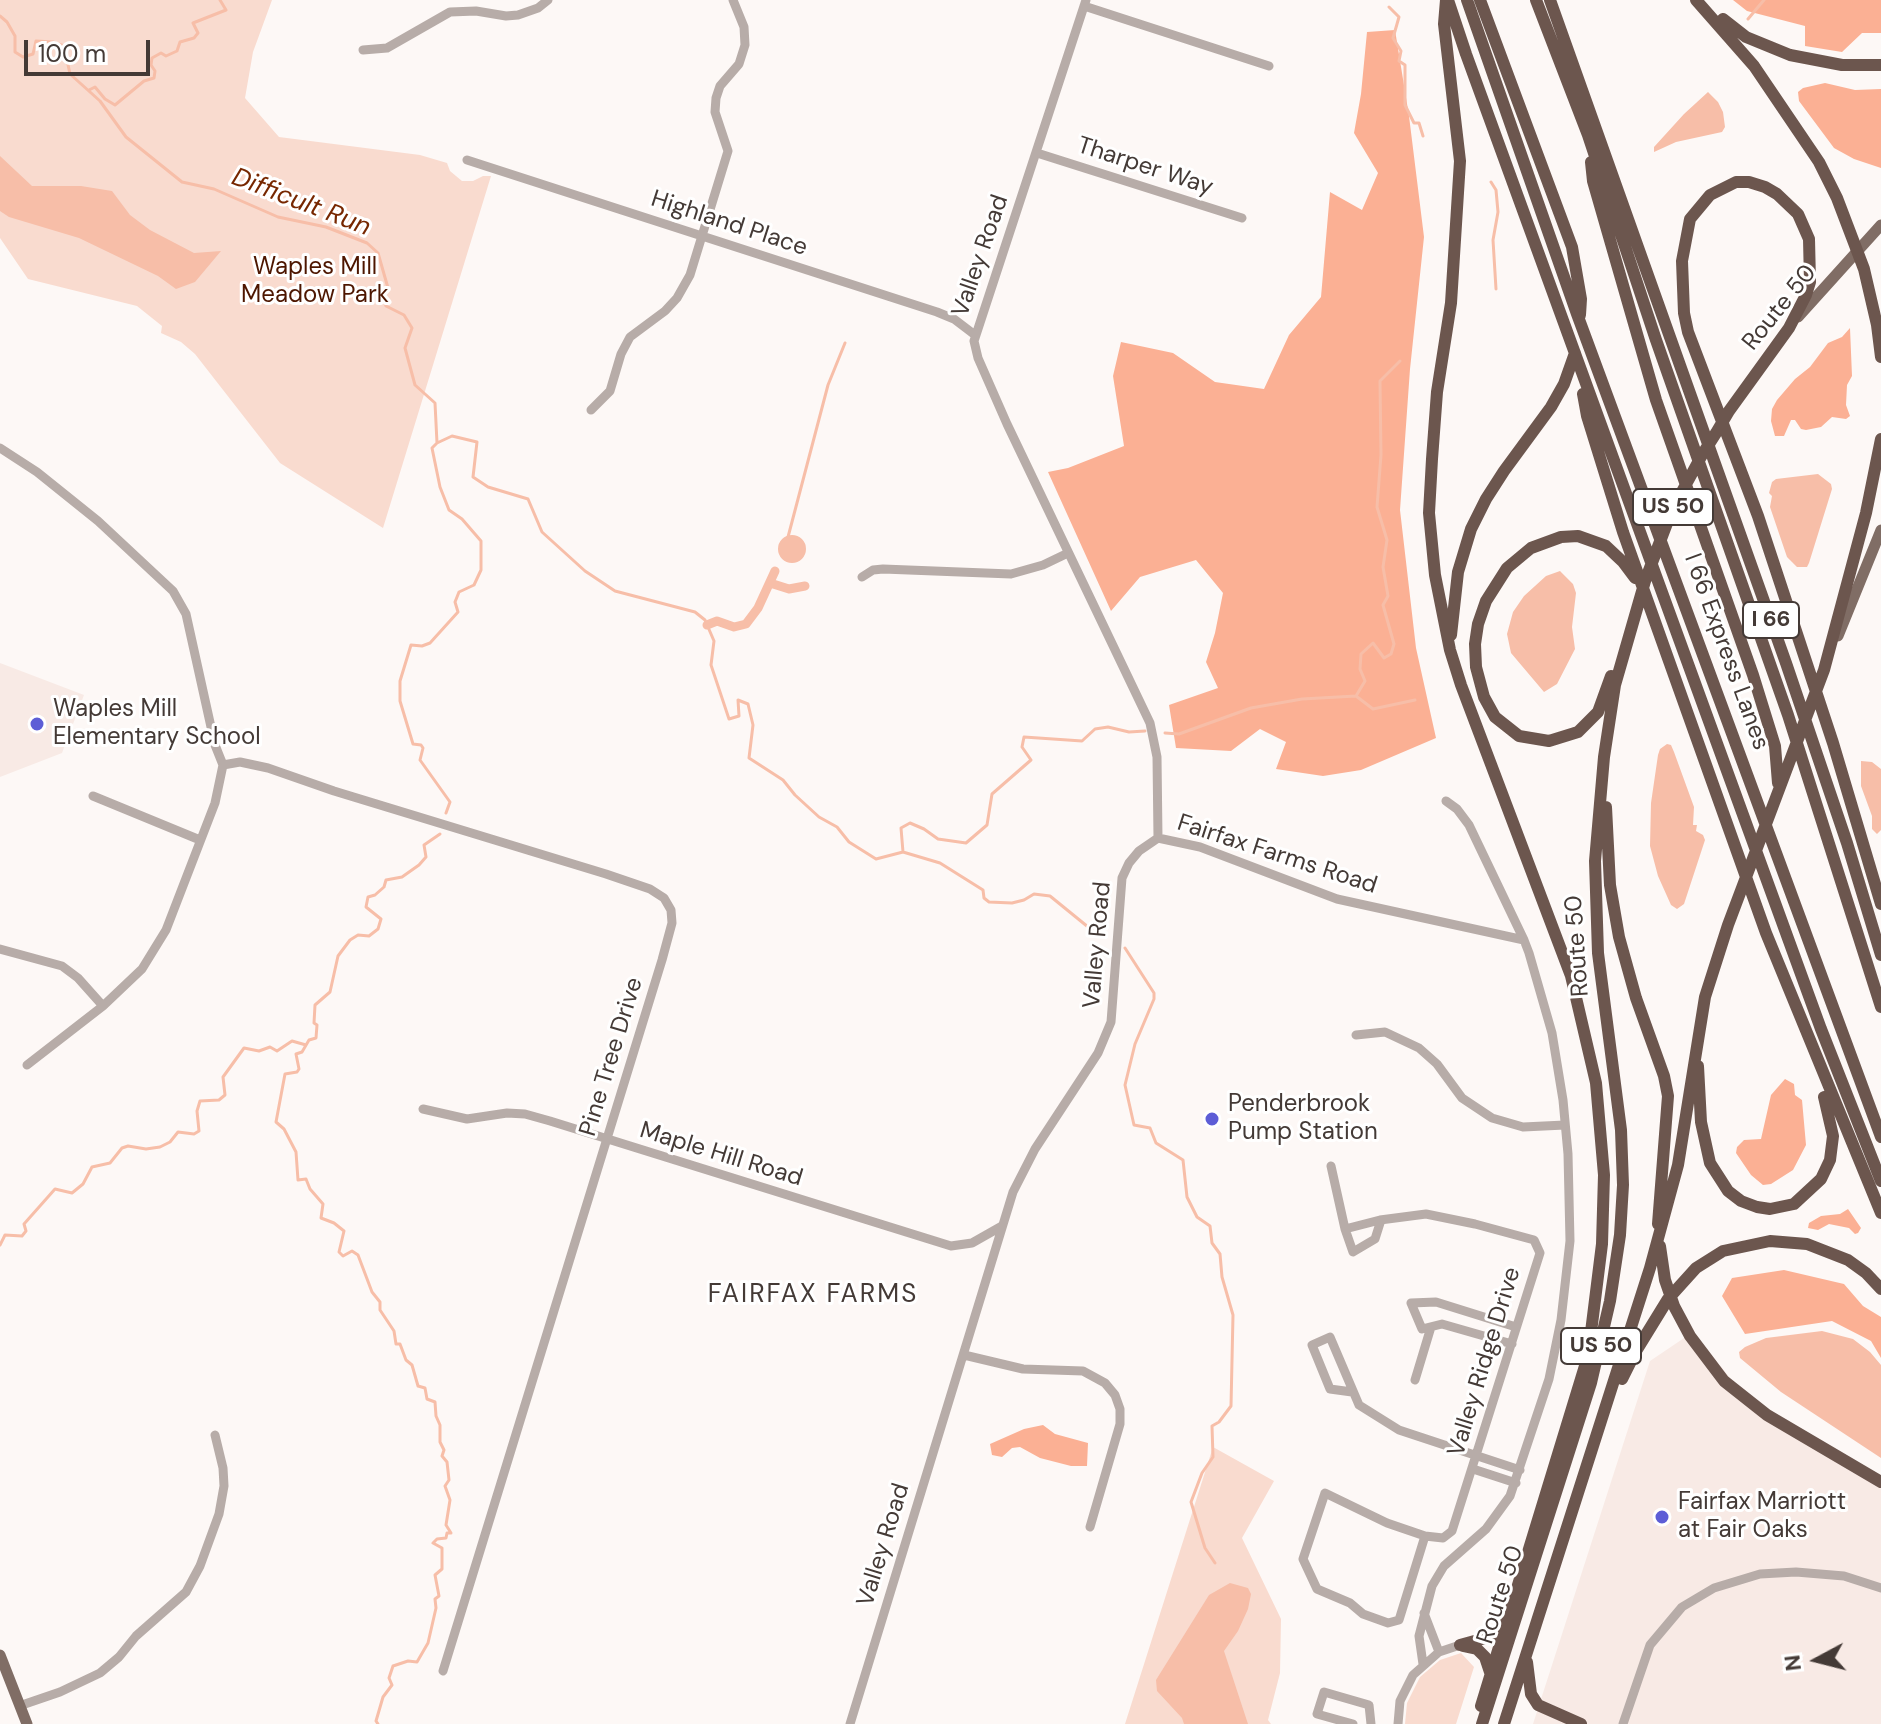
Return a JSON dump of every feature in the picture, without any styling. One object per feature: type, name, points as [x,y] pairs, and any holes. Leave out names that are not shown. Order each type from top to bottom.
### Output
[{"type":"highway","points":[[1447,0],[1821,1029],[1881,1181]]},
{"type":"highway","points":[[1447,0],[1444,24],[1460,161],[1451,303],[1437,392],[1429,513],[1435,575],[1450,650],[1485,752],[1571,976],[1591,1053],[1603,1145],[1602,1244],[1588,1356],[1475,1724]]},
{"type":"highway","name":"I 66 Express Lanes","points":[[1467,0],[1577,314],[1881,1137]]},
{"type":"highway","points":[[1450,650],[1458,572],[1471,529],[1486,499],[1564,384],[1574,358],[1581,299],[1572,247],[1480,0]]},
{"type":"highway","name":"I 66 Express Lanes","points":[[1536,0],[1588,135],[1656,340],[1793,729],[1881,1007]]},
{"type":"highway","name":"I 66","points":[[1550,0],[1776,634],[1847,843],[1881,955]]},
{"type":"highway","points":[[1698,0],[1746,37],[1769,47],[1815,61],[1881,65]]},
{"type":"highway","points":[[1698,0],[1754,66],[1819,162],[1837,198],[1864,269],[1881,357]]},
{"type":"highway","points":[[1588,135],[1593,181],[1656,400],[1775,746],[1778,776],[1774,805]]},
{"type":"highway","points":[[1789,328],[1810,282],[1811,251],[1804,226],[1790,204],[1765,187],[1736,182],[1698,206],[1686,231],[1681,279],[1688,332],[1758,516],[1833,743],[1881,904]]},
{"type":"highway","name":"Route 50","points":[[1482,1724],[1591,1383],[1610,1301],[1620,1235],[1623,1185],[1621,1130],[1600,969],[1595,890],[1599,806],[1615,685],[1633,609],[1672,510],[1729,411],[1789,328]]},
{"type":"highway","points":[[1577,361],[1587,416],[1623,532],[1766,933],[1881,1213]]},
{"type":"highway","points":[[1824,670],[1866,513],[1881,439]]},
{"type":"highway","points":[[1633,609],[1601,705],[1587,726],[1559,740],[1539,741],[1519,736],[1495,717],[1481,687],[1475,644],[1478,624],[1496,582],[1519,557],[1531,548],[1561,537],[1578,536],[1594,540],[1606,546],[1623,562],[1649,601]]},
{"type":"highway","name":"Route 50","points":[[1504,1724],[1602,1422],[1673,1186],[1684,1134],[1699,1023],[1715,961],[1824,670]]},
{"type":"highway","points":[[1610,716],[1606,827],[1610,885],[1626,965],[1668,1096],[1658,1213],[1668,1292],[1705,1359],[1743,1398],[1881,1482]]},
{"type":"highway","points":[[1699,1023],[1701,1122],[1710,1163],[1728,1191],[1741,1201],[1770,1209],[1794,1204],[1803,1198],[1821,1179],[1832,1152],[1833,1136],[1828,1107],[1810,1060],[1803,1025]]},
{"type":"highway","points":[[1602,1422],[1636,1351],[1668,1299],[1696,1268],[1723,1251],[1770,1241],[1807,1244],[1848,1260],[1881,1289]]},
{"type":"highway","points":[[1460,1645],[1489,1637],[1505,1622]]},
{"type":"highway","points":[[1460,1645],[1477,1649],[1485,1657],[1490,1672]]},
{"type":"highway","points":[[1526,1654],[1529,1688],[1534,1699],[1543,1708],[1581,1724]]},
{"type":"main road","name":"Route 50","points":[[1789,328],[1881,225]]},
{"type":"main road","name":"Route 50","points":[[1824,670],[1881,530]]},
{"type":"main road","points":[[0,1655],[27,1724]]},
{"type":"street","points":[[363,50],[387,48],[450,12],[518,15],[538,8],[548,0]]},
{"type":"street","points":[[591,410],[610,391],[621,354],[630,337],[665,311],[677,298],[690,275],[728,151],[715,112],[716,98],[725,79],[739,64],[745,45],[744,27],[733,0]]},
{"type":"street","points":[[1085,3],[1269,66]]},
{"type":"street","name":"Valley Road","points":[[850,1724],[1013,1192],[1024,1168],[1106,1038],[1113,1010],[1122,878],[1139,851],[1158,838],[1157,757],[1153,735],[978,358],[975,335],[1085,3]]},
{"type":"street","name":"Tharper Way","points":[[1037,153],[1242,218]]},
{"type":"street","name":"Highland Place","points":[[467,160],[937,312],[954,319],[975,335]]},
{"type":"street","points":[[0,448],[37,472],[98,521],[173,591],[186,614],[215,745],[223,765],[215,803],[166,930],[142,969],[103,1006],[27,1065]]},
{"type":"street","points":[[862,577],[873,570],[883,569],[1011,574],[1043,565],[1068,553]]},
{"type":"street","name":"Pine Tree Drive","points":[[223,765],[240,762],[268,768],[643,886],[664,898],[671,910],[672,923],[608,1140],[443,1671]]},
{"type":"street","points":[[93,796],[200,840]]},
{"type":"street","points":[[1423,1664],[1419,1636],[1439,1574],[1448,1562],[1486,1529],[1504,1506],[1516,1483],[1549,1379],[1567,1281],[1570,1203],[1565,1125],[1552,1033],[1524,940],[1469,825],[1457,809],[1446,801]]},
{"type":"street","name":"Fairfax Farms Road","points":[[1158,838],[1200,847],[1349,903],[1524,940]]},
{"type":"street","points":[[0,949],[62,966],[78,978],[103,1006]]},
{"type":"street","points":[[1356,1035],[1385,1032],[1419,1048],[1437,1064],[1462,1098],[1492,1118],[1523,1127],[1565,1125]]},
{"type":"street","name":"Maple Hill Road","points":[[423,1109],[467,1119],[507,1113],[525,1114],[951,1246],[972,1243],[1002,1226]]},
{"type":"street","points":[[1331,1166],[1353,1252],[1375,1239],[1381,1220]]},
{"type":"street","name":"Valley Ridge Drive","points":[[1345,1229],[1426,1214],[1534,1240],[1540,1253],[1452,1531],[1443,1538],[1425,1536]]},
{"type":"street","points":[[1512,1344],[1442,1324],[1422,1329],[1411,1303],[1436,1302],[1516,1327]]},
{"type":"street","points":[[1415,1380],[1431,1327]]},
{"type":"street","points":[[1352,1392],[1330,1389],[1312,1345],[1330,1337],[1359,1405],[1399,1430],[1520,1470]]},
{"type":"street","points":[[964,1355],[1023,1369],[1083,1371],[1105,1383],[1115,1395],[1120,1409],[1120,1424],[1090,1527]]},
{"type":"street","points":[[22,1705],[100,1673],[186,1592],[200,1566],[214,1527],[224,1486],[221,1451],[215,1435]]},
{"type":"street","points":[[1473,1469],[1516,1483]]},
{"type":"street","points":[[1325,1493],[1387,1523],[1425,1536],[1399,1620],[1388,1623],[1363,1614],[1350,1603],[1317,1589],[1303,1559],[1325,1493]]},
{"type":"street","points":[[1623,1724],[1650,1645],[1682,1607],[1708,1591],[1741,1578],[1784,1572],[1821,1572],[1881,1588]]},
{"type":"street","points":[[1424,1613],[1439,1652]]},
{"type":"street","points":[[1398,1724],[1397,1714],[1403,1694],[1413,1675],[1439,1652],[1460,1645]]},
{"type":"street","points":[[1353,1724],[1317,1714],[1324,1692],[1369,1705],[1371,1724]]},
{"type":"shaded area","points":[[1733,0],[1881,0],[1881,33],[1862,33],[1842,52],[1805,46],[1805,26],[1747,11]]},
{"type":"shaded area","points":[[1395,30],[1424,237],[1400,510],[1416,648],[1436,738],[1361,770],[1323,776],[1276,769],[1286,742],[1260,729],[1231,751],[1176,748],[1169,705],[1218,688],[1206,662],[1223,593],[1196,560],[1140,577],[1111,611],[1048,472],[1068,468],[1124,446],[1113,376],[1121,342],[1173,353],[1215,382],[1264,389],[1289,335],[1321,297],[1330,192],[1362,210],[1378,173],[1354,133],[1367,32]]},
{"type":"shaded area","points":[[1825,83],[1855,90],[1881,89],[1881,168],[1834,148],[1799,101],[1798,92],[1803,88]]},
{"type":"shaded area","points":[[1708,92],[1723,112],[1725,127],[1722,132],[1676,142],[1654,152],[1654,147]]},
{"type":"shaded area","points":[[0,156],[32,186],[81,186],[112,191],[130,215],[150,230],[194,253],[221,251],[195,282],[176,289],[158,276],[79,238],[9,217],[0,211]]},
{"type":"shaded area","points":[[1850,328],[1852,376],[1847,385],[1846,405],[1850,416],[1846,419],[1832,417],[1821,427],[1806,430],[1791,420],[1784,436],[1775,436],[1771,421],[1777,400],[1810,367],[1828,343],[1842,337]]},
{"type":"shaded area","points":[[1818,474],[1831,484],[1832,489],[1809,563],[1807,567],[1797,567],[1787,557],[1770,507],[1772,496],[1769,493],[1776,479]]},
{"type":"shaded area","points":[[792,535],[802,539],[806,549],[802,559],[792,563],[782,559],[778,549],[782,539]]},
{"type":"shaded area","points":[[1560,571],[1573,584],[1576,593],[1572,627],[1575,649],[1557,684],[1544,692],[1511,653],[1507,634],[1513,612],[1524,596],[1546,576]]},
{"type":"shaded area","name":"Waples Mill Elementary School","points":[[0,663],[84,695],[62,753],[0,777]]},
{"type":"shaded area","points":[[1667,744],[1674,752],[1694,807],[1693,825],[1697,825],[1696,831],[1705,840],[1684,904],[1677,909],[1671,905],[1658,876],[1650,846],[1651,803],[1658,755]]},
{"type":"shaded area","points":[[1861,761],[1872,762],[1881,769],[1881,830],[1877,834],[1872,829],[1872,816],[1861,786]]},
{"type":"shaded area","points":[[1785,1079],[1794,1084],[1795,1095],[1802,1100],[1806,1145],[1793,1170],[1771,1184],[1763,1185],[1751,1175],[1736,1153],[1737,1147],[1744,1140],[1761,1139],[1771,1095]]},
{"type":"shaded area","points":[[1848,1209],[1861,1228],[1858,1233],[1829,1224],[1818,1230],[1808,1228],[1809,1223],[1821,1216],[1840,1214]]},
{"type":"shaded area","points":[[1784,1270],[1844,1284],[1863,1306],[1881,1317],[1881,1358],[1871,1341],[1832,1321],[1745,1334],[1722,1296],[1732,1278]]},
{"type":"shaded area","points":[[1822,1331],[1853,1339],[1881,1365],[1881,1458],[1781,1392],[1740,1358],[1739,1352],[1745,1347],[1766,1338]]},
{"type":"shaded area","points":[[1693,1332],[1743,1394],[1881,1477],[1881,1724],[1533,1724],[1650,1361]]},
{"type":"shaded area","points":[[1043,1425],[1055,1434],[1088,1443],[1087,1466],[1071,1466],[1040,1458],[1020,1447],[1012,1448],[1002,1457],[992,1455],[990,1444],[1024,1429]]},
{"type":"shaded area","points":[[1230,1583],[1248,1588],[1251,1594],[1238,1631],[1224,1651],[1248,1724],[1184,1724],[1157,1691],[1156,1680],[1209,1595]]},
{"type":"green space","name":"Waples Mill Meadow Park","points":[[0,0],[272,0],[253,52],[245,98],[279,137],[420,155],[447,163],[450,171],[462,181],[491,176],[383,528],[280,463],[195,354],[181,342],[161,333],[162,326],[137,306],[28,279],[0,238]]},
{"type":"green space","points":[[1213,1447],[1274,1481],[1242,1538],[1281,1619],[1280,1673],[1268,1720],[1271,1724],[1125,1724]]},
{"type":"green space","points":[[1461,1653],[1474,1667],[1456,1724],[1405,1724],[1407,1703],[1420,1677],[1440,1660]]},
{"type":"waterway","points":[[89,90],[95,87],[115,105],[144,81],[154,78],[152,58],[177,51],[180,42],[194,38],[198,33],[193,23],[226,10],[220,0]]},
{"type":"waterway","points":[[1748,19],[1764,0]]},
{"type":"waterway","points":[[1389,7],[1399,17],[1393,38],[1401,51],[1399,61],[1405,65],[1405,105],[1414,123],[1419,123],[1423,136]]},
{"type":"waterway","name":"Difficult Run","points":[[0,16],[15,36],[15,52],[23,57],[33,54],[36,41],[64,46],[70,74],[100,101],[126,137],[182,182],[214,189],[278,217],[326,227],[367,243],[378,253],[388,288],[382,294],[386,306],[404,315],[412,328],[405,348],[415,385],[435,403],[437,443],[452,436],[477,442],[473,477],[488,487],[528,499],[542,532],[585,571],[615,591],[695,612],[705,620],[714,641],[711,665],[729,719],[739,716],[738,700],[748,704],[753,725],[749,758],[783,780],[819,817],[837,827],[849,842],[876,859],[903,852],[901,828],[910,823],[938,839],[966,843],[987,825],[992,794],[1031,760],[1022,747],[1024,737],[1082,741],[1095,729],[1108,727],[1129,732],[1145,731]]},
{"type":"waterway","points":[[1491,182],[1496,190],[1498,212],[1493,240],[1496,289]]},
{"type":"waterway","points":[[788,537],[828,385],[845,343]]},
{"type":"waterway","points":[[1356,696],[1365,681],[1360,669],[1361,654],[1373,643],[1384,658],[1391,654],[1394,644],[1383,605],[1388,596],[1383,567],[1387,540],[1377,507],[1381,455],[1380,381],[1400,361]]},
{"type":"waterway","points":[[437,443],[432,448],[440,487],[449,510],[462,519],[481,541],[481,570],[474,585],[459,592],[455,602],[458,612],[430,643],[411,645],[400,681],[400,701],[413,744],[423,748],[420,760],[450,802],[446,813]]},
{"type":"waterway","points":[[707,625],[717,621],[734,627],[746,624],[758,608],[775,571]]},
{"type":"waterway","points":[[770,583],[789,589],[805,586]]},
{"type":"waterway","name":"Difficult Run","points":[[1165,733],[1179,734],[1251,708],[1302,699],[1356,696],[1373,709],[1415,700]]},
{"type":"waterway","points":[[378,1724],[376,1721],[383,1697],[392,1685],[389,1678],[393,1666],[408,1661],[417,1662],[428,1643],[436,1608],[435,1599],[439,1596],[435,1575],[442,1569],[442,1548],[433,1543],[451,1533],[446,1525],[450,1500],[445,1486],[449,1480],[447,1462],[442,1456],[444,1450],[440,1442],[435,1402],[427,1399],[425,1388],[418,1386],[412,1365],[406,1360],[400,1344],[396,1344],[394,1331],[380,1310],[380,1302],[372,1292],[358,1255],[352,1251],[343,1256],[339,1252],[344,1231],[321,1218],[323,1204],[306,1179],[298,1180],[296,1152],[284,1129],[276,1122],[285,1074],[297,1072],[296,1054],[302,1052],[309,1040],[316,1038],[315,1005],[330,992],[338,956],[350,940],[358,935],[369,936],[378,929],[381,919],[366,907],[368,897],[384,887],[386,880],[402,877],[419,865],[426,857],[424,845],[440,834]]},
{"type":"waterway","points":[[903,852],[940,863],[983,890],[984,898],[989,902],[1012,903],[1034,894],[1050,896],[1093,931],[1104,934]]},
{"type":"waterway","points":[[1125,948],[1154,993],[1135,1044],[1125,1085],[1134,1125],[1150,1128],[1156,1143],[1183,1160],[1187,1197],[1197,1217],[1210,1226],[1212,1243],[1220,1254],[1222,1277],[1233,1315],[1231,1406],[1212,1426],[1213,1457],[1202,1473],[1191,1502],[1205,1548],[1215,1563]]},
{"type":"waterway","points":[[0,1245],[5,1235],[22,1236],[26,1231],[24,1224],[55,1189],[72,1193],[83,1184],[92,1167],[110,1163],[122,1148],[160,1147],[170,1142],[178,1132],[194,1134],[199,1131],[197,1111],[200,1101],[219,1100],[225,1095],[223,1077],[244,1048],[259,1051],[270,1047],[277,1051],[292,1041],[306,1045]]},
{"type":"place","name":"Waples Mill Elementary School","points":[[37,724]]},
{"type":"place","name":"Penderbrook Pump Station","points":[[1212,1119]]},
{"type":"place","name":"Fairfax Marriott at Fair Oaks","points":[[1662,1517]]},
{"type":"district","name":"FAIRFAX FARMS","points":[[813,1295]]}]
